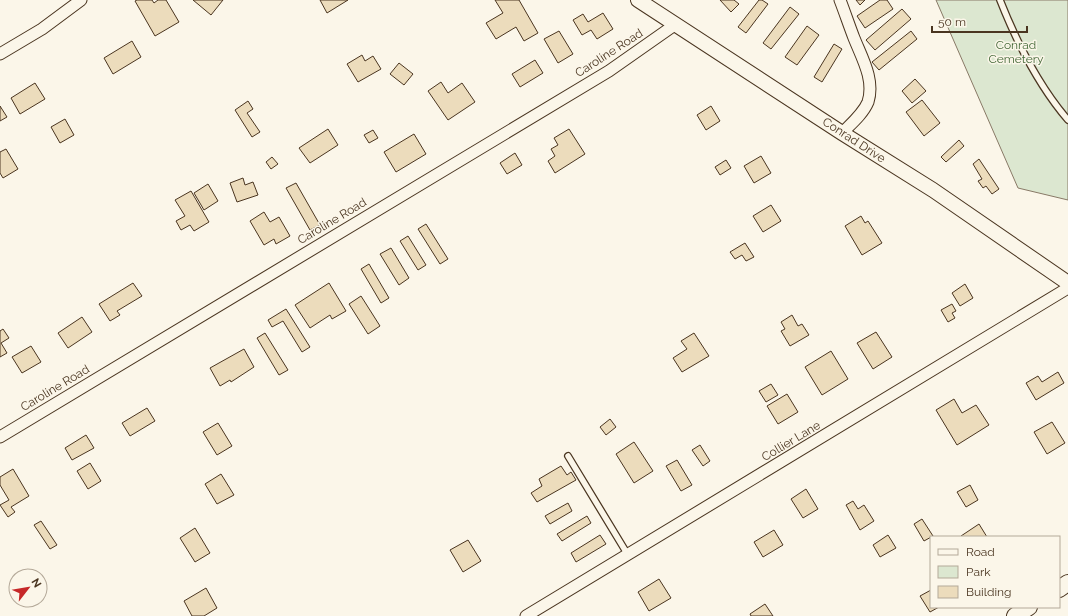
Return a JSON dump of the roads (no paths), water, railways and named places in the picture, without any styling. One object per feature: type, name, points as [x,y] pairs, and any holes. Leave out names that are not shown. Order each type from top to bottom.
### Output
[{"type":"street","points":[[0,54],[42,29],[81,0]]},
{"type":"street","name":"Conrad Drive","points":[[638,0],[842,133],[933,190],[1068,283]]},
{"type":"street","points":[[840,0],[864,62],[870,81],[871,90],[868,103],[863,111],[842,133]]},
{"type":"street","name":"Caroline Road","points":[[0,437],[609,71],[676,24]]},
{"type":"street","name":"Collier Lane","points":[[526,616],[1068,288]]},
{"type":"lane","points":[[1000,0],[1011,29],[1037,77],[1068,120]]},
{"type":"lane","points":[[568,456],[628,555]]},
{"type":"park label","name":"Conrad Cemetery","points":[[1016,52]]}]
